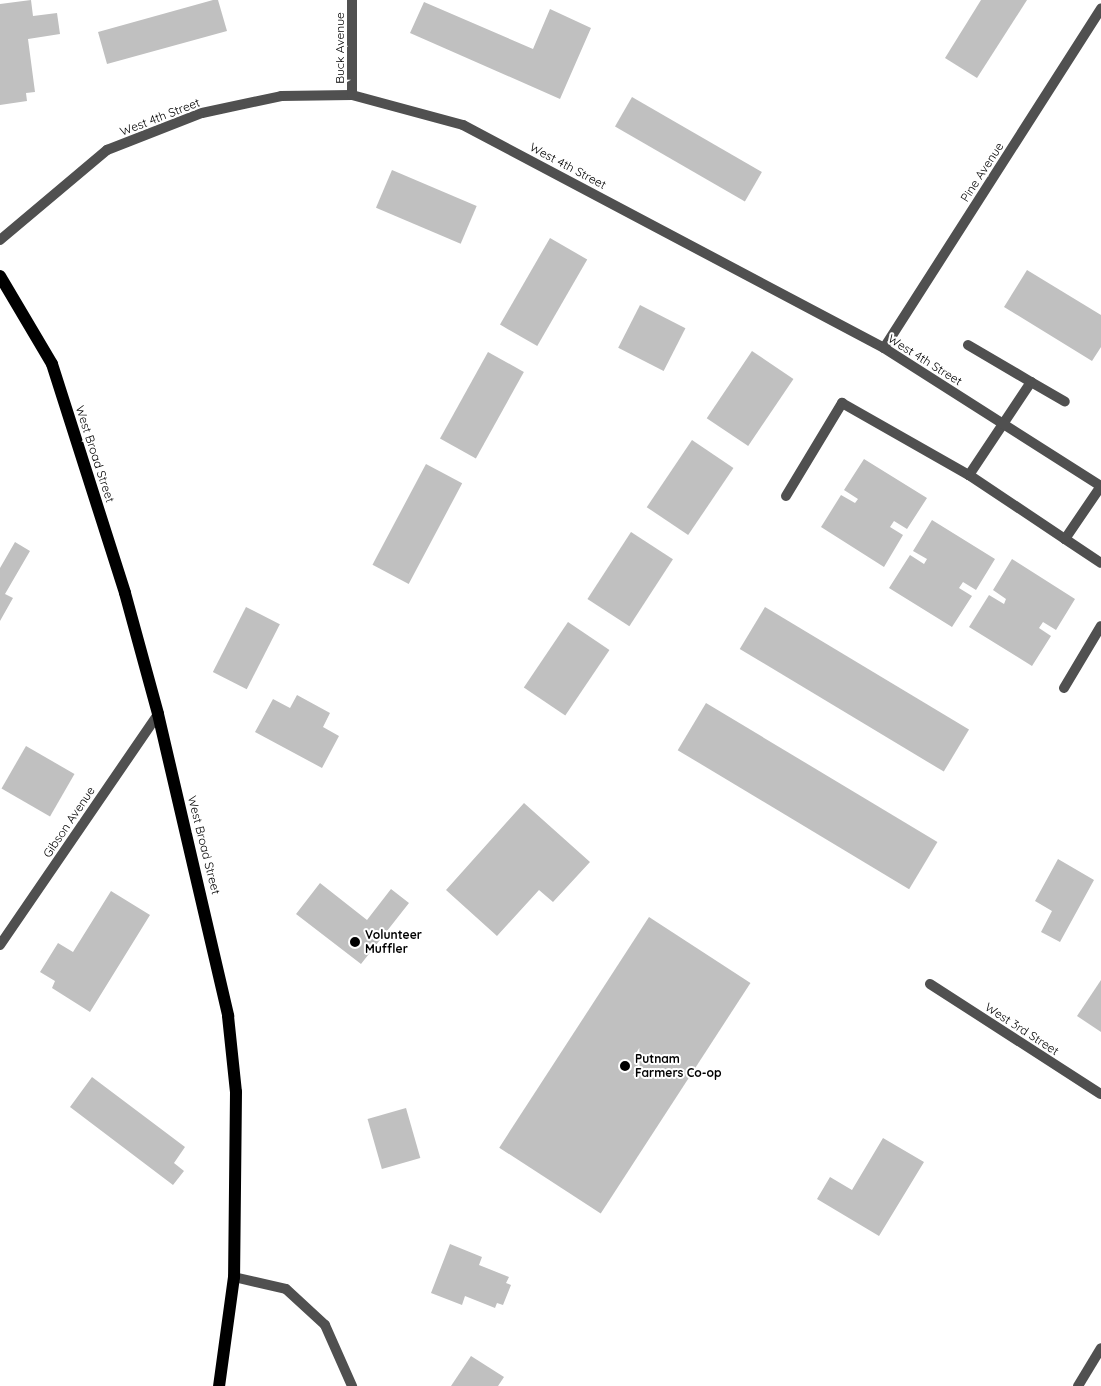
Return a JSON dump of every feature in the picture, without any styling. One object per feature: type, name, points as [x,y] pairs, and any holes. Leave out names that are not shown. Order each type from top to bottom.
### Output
[{"type":"main road","name":"West Broad Street","points":[[0,276],[52,364],[125,593],[158,714],[228,1016],[236,1092],[234,1277],[219,1386]]},
{"type":"street","name":"Buck Avenue","points":[[352,0],[352,95]]},
{"type":"street","name":"Pine Avenue","points":[[884,348],[1101,9]]},
{"type":"street","name":"West 4th Street","points":[[0,240],[107,150],[202,113],[280,96],[352,95],[463,125],[884,348],[1101,486]]},
{"type":"street","points":[[968,345],[1065,402]]},
{"type":"street","points":[[969,475],[1031,382]]},
{"type":"street","points":[[786,496],[842,403],[969,475],[1101,563]]},
{"type":"street","points":[[1065,539],[1101,486]]},
{"type":"street","points":[[1064,688],[1101,626]]},
{"type":"street","name":"Gibson Avenue","points":[[1,940],[158,714]]},
{"type":"street","name":"West 3rd Street","points":[[930,984],[1101,1094]]},
{"type":"street","points":[[234,1277],[286,1289],[326,1326],[352,1386]]},
{"type":"street","points":[[1078,1386],[1101,1348]]},
{"type":"building","points":[[31,0],[33,16],[57,13],[60,34],[28,39],[35,92],[26,93],[27,101],[0,105],[0,4]]},
{"type":"building","points":[[218,0],[227,31],[107,64],[98,32]]},
{"type":"building","points":[[981,0],[1027,0],[977,78],[945,58]]},
{"type":"building","points":[[424,2],[533,49],[550,9],[591,28],[560,99],[410,33]]},
{"type":"building","points":[[632,97],[762,172],[745,201],[615,126]]},
{"type":"building","points":[[392,170],[477,206],[461,244],[376,208]]},
{"type":"building","points":[[550,238],[587,260],[537,346],[500,325]]},
{"type":"building","points":[[1027,270],[1101,315],[1101,347],[1092,361],[1004,307]]},
{"type":"building","points":[[640,305],[685,328],[664,371],[618,348]]},
{"type":"building","points":[[752,351],[793,379],[748,446],[707,418]]},
{"type":"building","points":[[488,352],[524,372],[476,458],[440,439]]},
{"type":"building","points":[[692,440],[733,468],[688,535],[647,507]]},
{"type":"building","points":[[864,459],[927,498],[907,529],[894,521],[890,527],[903,535],[884,567],[821,527],[841,495],[855,503],[858,499],[844,490]]},
{"type":"building","points":[[426,464],[462,483],[409,584],[372,565]]},
{"type":"building","points":[[932,520],[995,559],[976,590],[963,582],[959,588],[972,596],[952,627],[889,588],[910,555],[924,564],[927,559],[913,551]]},
{"type":"building","points":[[631,532],[673,559],[629,626],[587,599]]},
{"type":"building","points":[[15,542],[30,551],[5,594],[13,598],[0,621],[0,568]]},
{"type":"building","points":[[1012,559],[1075,599],[1056,630],[1043,622],[1039,628],[1051,636],[1032,666],[969,627],[989,595],[1004,604],[1006,599],[993,590]]},
{"type":"building","points":[[246,607],[280,624],[247,689],[213,672]]},
{"type":"building","points":[[765,607],[969,730],[944,772],[740,649]]},
{"type":"building","points":[[568,622],[609,650],[565,715],[524,687]]},
{"type":"building","points":[[297,695],[330,713],[323,727],[339,736],[322,768],[255,732],[273,699],[290,708]]},
{"type":"building","points":[[706,703],[937,842],[909,889],[678,750]]},
{"type":"building","points":[[26,746],[74,774],[50,816],[2,788]]},
{"type":"building","points":[[524,803],[590,862],[553,902],[539,890],[497,936],[446,890]]},
{"type":"building","points":[[1058,859],[1094,880],[1060,942],[1041,932],[1052,911],[1035,901]]},
{"type":"building","name":"Volunteer Muffler","points":[[320,883],[367,920],[391,889],[409,903],[361,964],[296,914]]},
{"type":"building","points":[[111,891],[150,915],[90,1012],[52,988],[55,981],[40,972],[58,943],[73,952]]},
{"type":"building","name":"Putnam Farmers Co-op","points":[[649,917],[750,983],[601,1214],[499,1148]]},
{"type":"building","points":[[1101,980],[1101,1032],[1077,1016]]},
{"type":"building","points":[[92,1077],[185,1147],[174,1163],[184,1171],[173,1185],[70,1107]]},
{"type":"building","points":[[406,1108],[420,1158],[382,1169],[368,1119]]},
{"type":"building","points":[[883,1138],[924,1162],[879,1236],[817,1199],[830,1177],[852,1190]]},
{"type":"building","points":[[450,1244],[482,1257],[479,1265],[509,1277],[506,1283],[511,1285],[503,1305],[497,1303],[495,1308],[465,1296],[462,1305],[431,1293]]},
{"type":"building","points":[[471,1356],[504,1377],[498,1386],[451,1386]]},
{"type":"place","name":"Volunteer Muffler","points":[[355,942]]},
{"type":"place","name":"Putnam Farmers Co-op","points":[[625,1066]]}]
